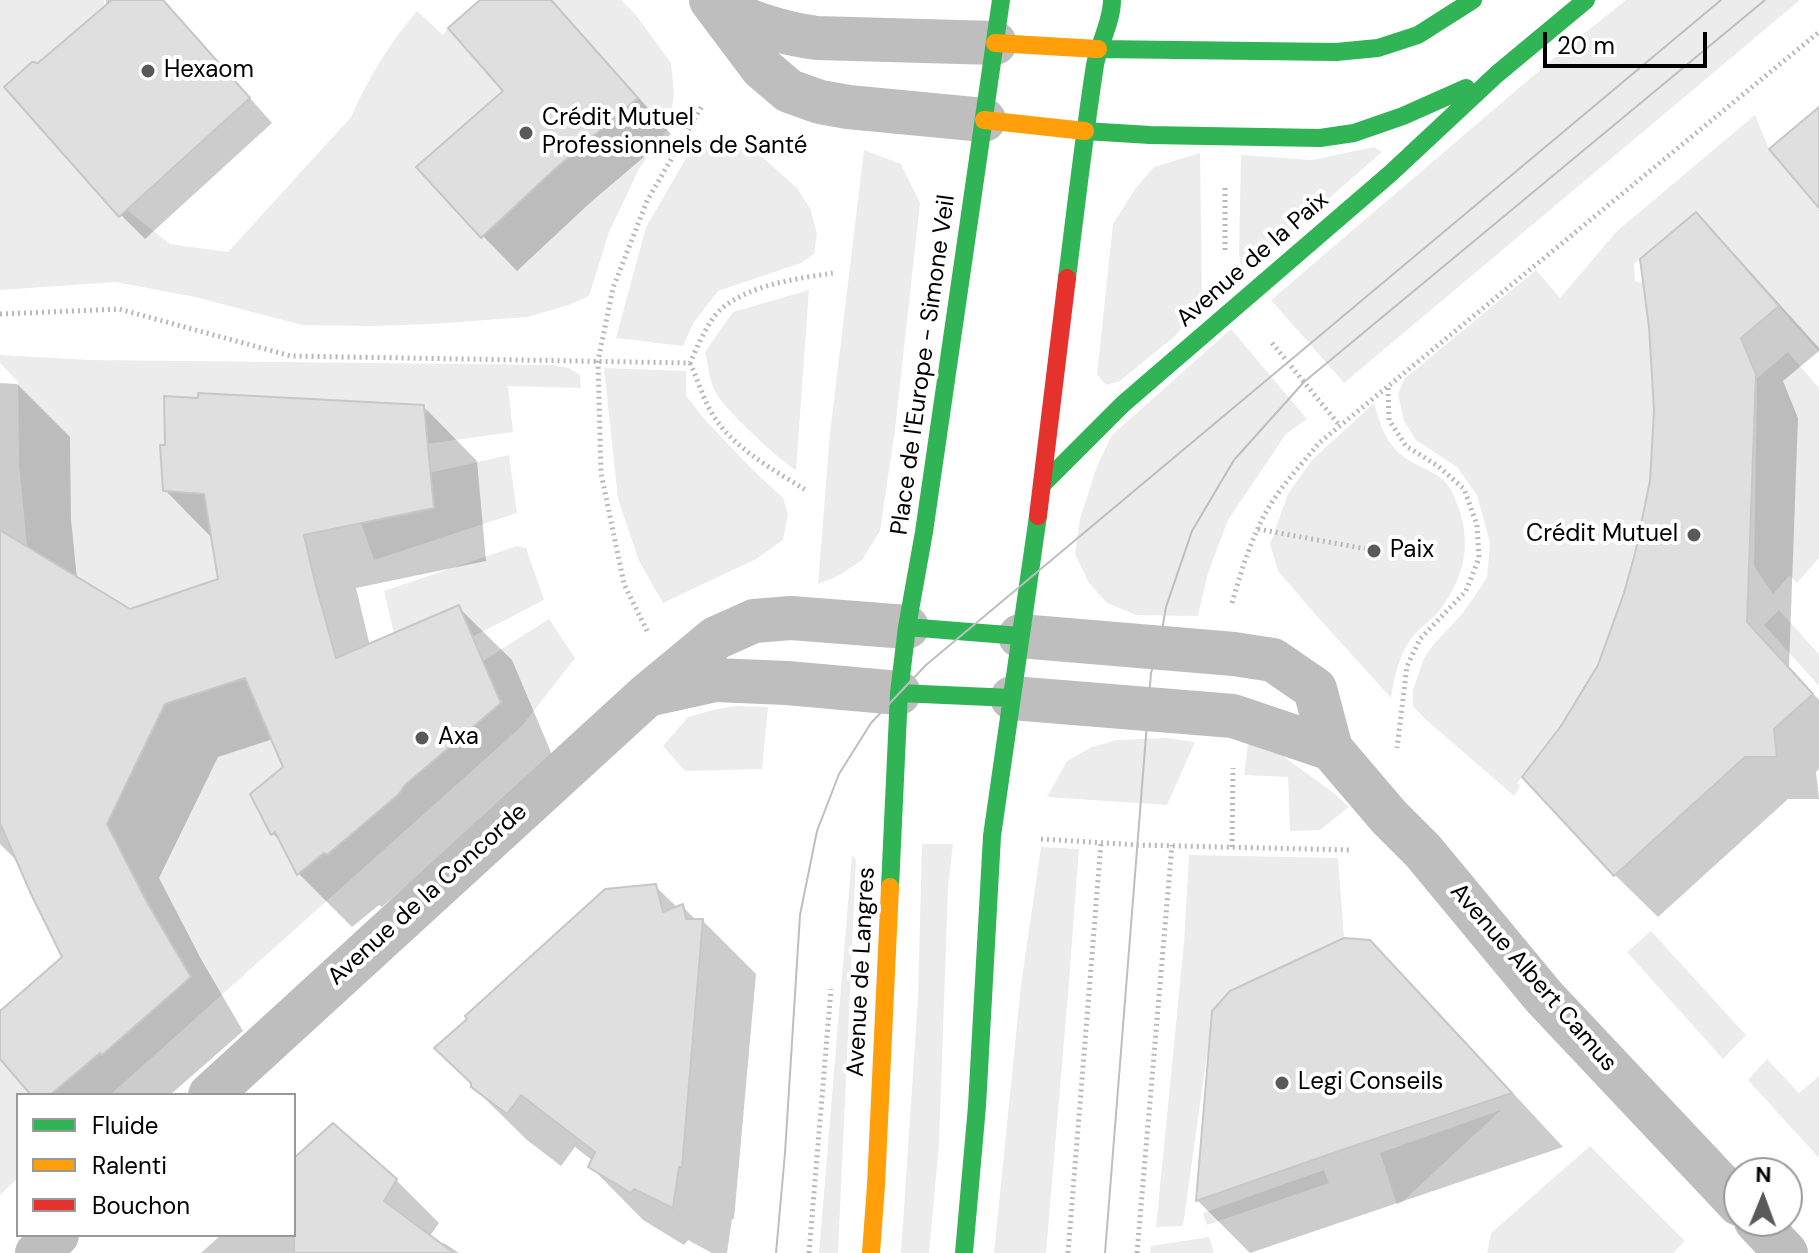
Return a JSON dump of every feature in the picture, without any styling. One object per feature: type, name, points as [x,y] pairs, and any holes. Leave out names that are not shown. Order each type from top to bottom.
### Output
[{"type":"main road","points":[[1001,0],[995,43],[1098,49],[1336,52],[1378,48],[1418,35],[1473,0]]},
{"type":"main road","points":[[964,1253],[977,1106],[992,836],[1042,485],[1085,131],[1098,49],[1112,0]]},
{"type":"main road","name":"Avenue de la Paix","points":[[1042,485],[1123,404],[1391,173],[1497,74],[1586,0]]},
{"type":"main road","name":"Place de l'Europe - Simone Veil","points":[[899,693],[995,43]]},
{"type":"main road","name":"Avenue de la Paix","points":[[984,120],[1165,136],[1320,138],[1354,133],[1403,116],[1497,74]]},
{"type":"main road","points":[[907,627],[1020,636]]},
{"type":"main road","points":[[899,693],[1012,698]]},
{"type":"main road","name":"Avenue de Langres","points":[[871,1253],[899,693]]},
{"type":"street","points":[[714,4],[763,28],[788,34],[817,38],[995,43]]},
{"type":"street","points":[[714,4],[762,68],[789,91],[820,102],[848,107],[984,120]]},
{"type":"street","name":"Avenue de la Concorde","points":[[212,1093],[646,696],[716,638],[754,621],[791,618],[907,627]]},
{"type":"street","name":"Avenue Albert Camus","points":[[1020,636],[1273,660],[1315,689],[1331,749],[1389,817],[1423,851],[1544,997],[1723,1187]]},
{"type":"street","name":"Avenue de la Concorde","points":[[646,696],[715,680],[899,693]]},
{"type":"street","points":[[1012,698],[1233,716],[1331,749]]},
{"type":"street","points":[[37,1253],[55,1237]]},
{"type":"street","points":[[1771,1237],[1786,1253]]},
{"type":"path","points":[[1234,654],[1230,610],[1243,565],[1266,512],[1319,443],[1819,32]]},
{"type":"path","points":[[647,632],[624,584],[601,473],[598,361],[613,288],[647,201],[702,106]]},
{"type":"path","points":[[807,491],[756,459],[722,428],[710,410],[690,363],[700,340],[720,310],[750,292],[833,273]]},
{"type":"path","points":[[0,314],[119,309],[291,356],[690,363]]},
{"type":"path","points":[[1388,387],[1389,420],[1406,446],[1438,466],[1464,489],[1477,525],[1479,558],[1466,591],[1420,639],[1407,666],[1389,817]]},
{"type":"path","points":[[1258,529],[1366,549]]},
{"type":"path","points":[[1233,716],[1232,847],[1423,851]]},
{"type":"path","points":[[1068,1253],[1101,843]]},
{"type":"path","points":[[1137,1253],[1172,845]]},
{"type":"path","points":[[809,1253],[831,989]]},
{"type":"shaded area","points":[[0,0],[104,0],[127,210],[170,244],[228,252],[351,117],[380,62],[417,11],[443,35],[448,28],[508,97],[486,106],[416,167],[481,237],[549,175],[545,170],[569,158],[638,98],[551,0],[621,0],[636,15],[671,63],[674,93],[670,126],[640,167],[609,232],[589,296],[527,317],[431,324],[302,325],[195,297],[116,282],[0,290]]},
{"type":"shaded area","points":[[1626,0],[1800,0],[1344,383],[1271,300]]},
{"type":"shaded area","points":[[1755,115],[1769,149],[1819,208],[1819,352],[1696,213],[1634,264],[1635,281],[1643,283],[1654,410],[1648,517],[1642,517],[1624,593],[1598,665],[1561,726],[1517,783],[1520,787],[1514,796],[1413,706],[1413,690],[1424,658],[1462,614],[1487,578],[1490,543],[1477,495],[1457,467],[1416,440],[1404,421],[1398,394],[1404,379],[1536,270],[1560,298],[1617,231]]},
{"type":"shaded area","points":[[698,138],[761,156],[797,188],[811,210],[817,234],[814,254],[801,263],[718,291],[694,322],[683,346],[616,338],[646,227]]},
{"type":"shaded area","points":[[1374,147],[1382,152],[1247,270],[1241,267],[1241,155],[1312,160]]},
{"type":"shaded area","points":[[864,150],[901,164],[920,203],[895,430],[880,531],[862,560],[840,575],[818,584],[830,433]]},
{"type":"shaded area","points":[[1200,153],[1202,305],[1175,336],[1120,381],[1106,385],[1097,374],[1113,224],[1135,189],[1154,167]]},
{"type":"shaded area","points":[[809,290],[796,470],[727,408],[714,389],[705,352],[733,312]]},
{"type":"shaded area","points":[[1231,329],[1307,419],[1286,434],[1228,520],[1208,573],[1198,616],[1136,615],[1107,603],[1089,583],[1075,554],[1080,519],[1097,466],[1112,435]]},
{"type":"shaded area","points":[[1788,352],[1819,388],[1819,558],[1797,583],[1790,575],[1773,594],[1754,566],[1757,378]]},
{"type":"shaded area","points":[[0,355],[90,360],[552,365],[569,368],[580,375],[581,388],[508,386],[513,432],[427,444],[422,412],[427,412],[426,405],[198,393],[198,398],[165,396],[165,445],[160,445],[163,491],[204,494],[222,598],[166,597],[130,609],[27,546],[19,464],[18,382],[0,363]]},
{"type":"shaded area","points":[[604,368],[686,371],[686,396],[706,421],[783,498],[788,514],[783,540],[756,559],[663,603],[639,561],[618,499]]},
{"type":"shaded area","points":[[1374,403],[1382,427],[1394,448],[1447,484],[1458,506],[1465,537],[1465,552],[1457,581],[1440,610],[1406,647],[1391,698],[1278,571],[1270,544],[1288,494],[1312,460]]},
{"type":"shaded area","points":[[509,455],[517,513],[374,560],[361,523],[429,473]]},
{"type":"shaded area","points":[[517,546],[526,548],[544,600],[472,637],[458,605],[394,634],[384,591]]},
{"type":"shaded area","points":[[1779,610],[1819,654],[1819,686],[1764,625]]},
{"type":"shaded area","points":[[549,619],[575,658],[522,726],[112,1093],[52,1093],[100,1053],[103,1055],[191,977],[148,904],[107,824],[165,705],[198,693],[239,641],[283,767],[251,794],[271,834],[275,832],[298,875],[324,853],[328,855],[397,790],[402,790],[503,702],[497,700],[486,675],[486,667],[480,663]]},
{"type":"shaded area","points":[[734,706],[768,707],[762,769],[685,771],[663,746],[688,717]]},
{"type":"shaded area","points":[[1167,738],[1195,742],[1167,805],[1047,797],[1067,761],[1092,747],[1117,740]]},
{"type":"shaded area","points":[[1248,744],[1279,753],[1349,807],[1320,830],[1290,831],[1288,777],[1244,775]]},
{"type":"shaded area","points":[[922,844],[953,844],[948,887],[939,1144],[929,1253],[901,1253],[918,998]]},
{"type":"shaded area","points":[[1041,847],[1079,849],[1046,1253],[994,1253],[1021,985]]},
{"type":"shaded area","points":[[852,855],[856,860],[838,1253],[819,1253]]},
{"type":"shaded area","points":[[1189,855],[1338,858],[1344,938],[1230,991],[1213,1011],[1183,1226],[1156,1227],[1184,943]]},
{"type":"shaded area","points":[[1651,931],[1746,1035],[1723,1059],[1627,952]]},
{"type":"shaded area","points":[[0,1059],[29,1093],[16,1093],[16,1180],[0,1195]]},
{"type":"shaded area","points":[[1767,1059],[1799,1093],[1819,1076],[1819,1158],[1748,1080]]},
{"type":"shaded area","points":[[1501,1110],[1401,1203],[1397,1205],[1380,1153]]},
{"type":"shaded area","points":[[1590,1146],[1685,1241],[1673,1253],[1487,1253],[1491,1233]]},
{"type":"shaded area","points":[[1324,1170],[1329,1183],[1207,1225],[1203,1213]]},
{"type":"shaded area","points":[[1209,1237],[1214,1253],[1150,1253],[1151,1246]]},
{"type":"building","points":[[112,0],[163,0],[250,98],[119,217],[4,87],[32,62],[38,63]]},
{"type":"building","name":"Crédit Mutuel Professionnels de Santé","points":[[480,0],[551,0],[638,98],[481,238],[416,167],[503,91],[448,28]]},
{"type":"building","points":[[1819,107],[1819,208],[1769,149]]},
{"type":"building","name":"Crédit Mutuel","points":[[1696,212],[1779,306],[1741,338],[1756,374],[1747,622],[1813,694],[1774,729],[1777,757],[1745,757],[1614,876],[1522,777],[1561,726],[1598,665],[1624,593],[1650,481],[1654,410],[1649,327],[1640,259]]},
{"type":"building","points":[[198,393],[424,405],[434,508],[304,535],[315,582],[336,658],[459,605],[501,703],[327,855],[324,853],[297,875],[275,832],[271,835],[250,794],[283,767],[245,678],[165,704],[107,824],[148,904],[191,977],[102,1055],[100,1053],[52,1093],[29,1093],[0,1059],[0,1011],[62,957],[0,823],[0,530],[130,609],[218,579],[204,494],[163,491],[160,445],[165,445],[164,396],[198,398]]},
{"type":"building","points":[[656,884],[663,912],[683,904],[686,919],[703,919],[682,1167],[679,1167],[673,1208],[634,1189],[631,1193],[588,1167],[595,1152],[521,1095],[507,1114],[471,1087],[471,1083],[434,1048],[605,889]]},
{"type":"building","points":[[1344,938],[1370,940],[1512,1093],[1196,1201],[1212,1011],[1230,991]]},
{"type":"building","points":[[333,1123],[397,1179],[384,1201],[454,1253],[294,1253],[296,1156]]},
{"type":"tram line","points":[[776,1253],[800,915],[817,831],[839,774],[871,723],[926,665],[1721,0]]},
{"type":"tram line","points":[[1105,1253],[1151,673],[1166,607],[1192,531],[1234,460],[1304,382],[1765,0]]},
{"type":"traffic: fast","points":[[890,887],[899,693],[907,627],[924,532],[1001,0]]},
{"type":"traffic: fast","points":[[1067,278],[1095,65],[1112,0]]},
{"type":"traffic: fast","points":[[1098,49],[1336,52],[1378,48],[1418,35],[1473,0]]},
{"type":"traffic: fast","points":[[1042,485],[1123,404],[1391,173],[1497,74],[1586,0]]},
{"type":"traffic: fast","points":[[1085,131],[1320,138],[1354,133],[1403,116],[1466,88]]},
{"type":"traffic: fast","points":[[964,1253],[977,1106],[992,836],[1038,516]]},
{"type":"traffic: fast","points":[[907,627],[1020,636]]},
{"type":"traffic: fast","points":[[899,693],[1012,698]]},
{"type":"traffic: slow","points":[[995,43],[1098,49]]},
{"type":"traffic: slow","points":[[984,120],[1085,131]]},
{"type":"traffic: slow","points":[[871,1253],[890,887]]},
{"type":"traffic: jam","points":[[1038,516],[1067,278]]},
{"type":"place","name":"Hexaom","points":[[148,71]]},
{"type":"place","name":"Crédit Mutuel Professionnels de Santé","points":[[526,133]]},
{"type":"place","name":"Crédit Mutuel","points":[[1694,535]]},
{"type":"place","name":"Paix","points":[[1374,551]]},
{"type":"place","name":"Axa","points":[[422,738]]},
{"type":"place","name":"Legi Conseils","points":[[1282,1083]]}]
